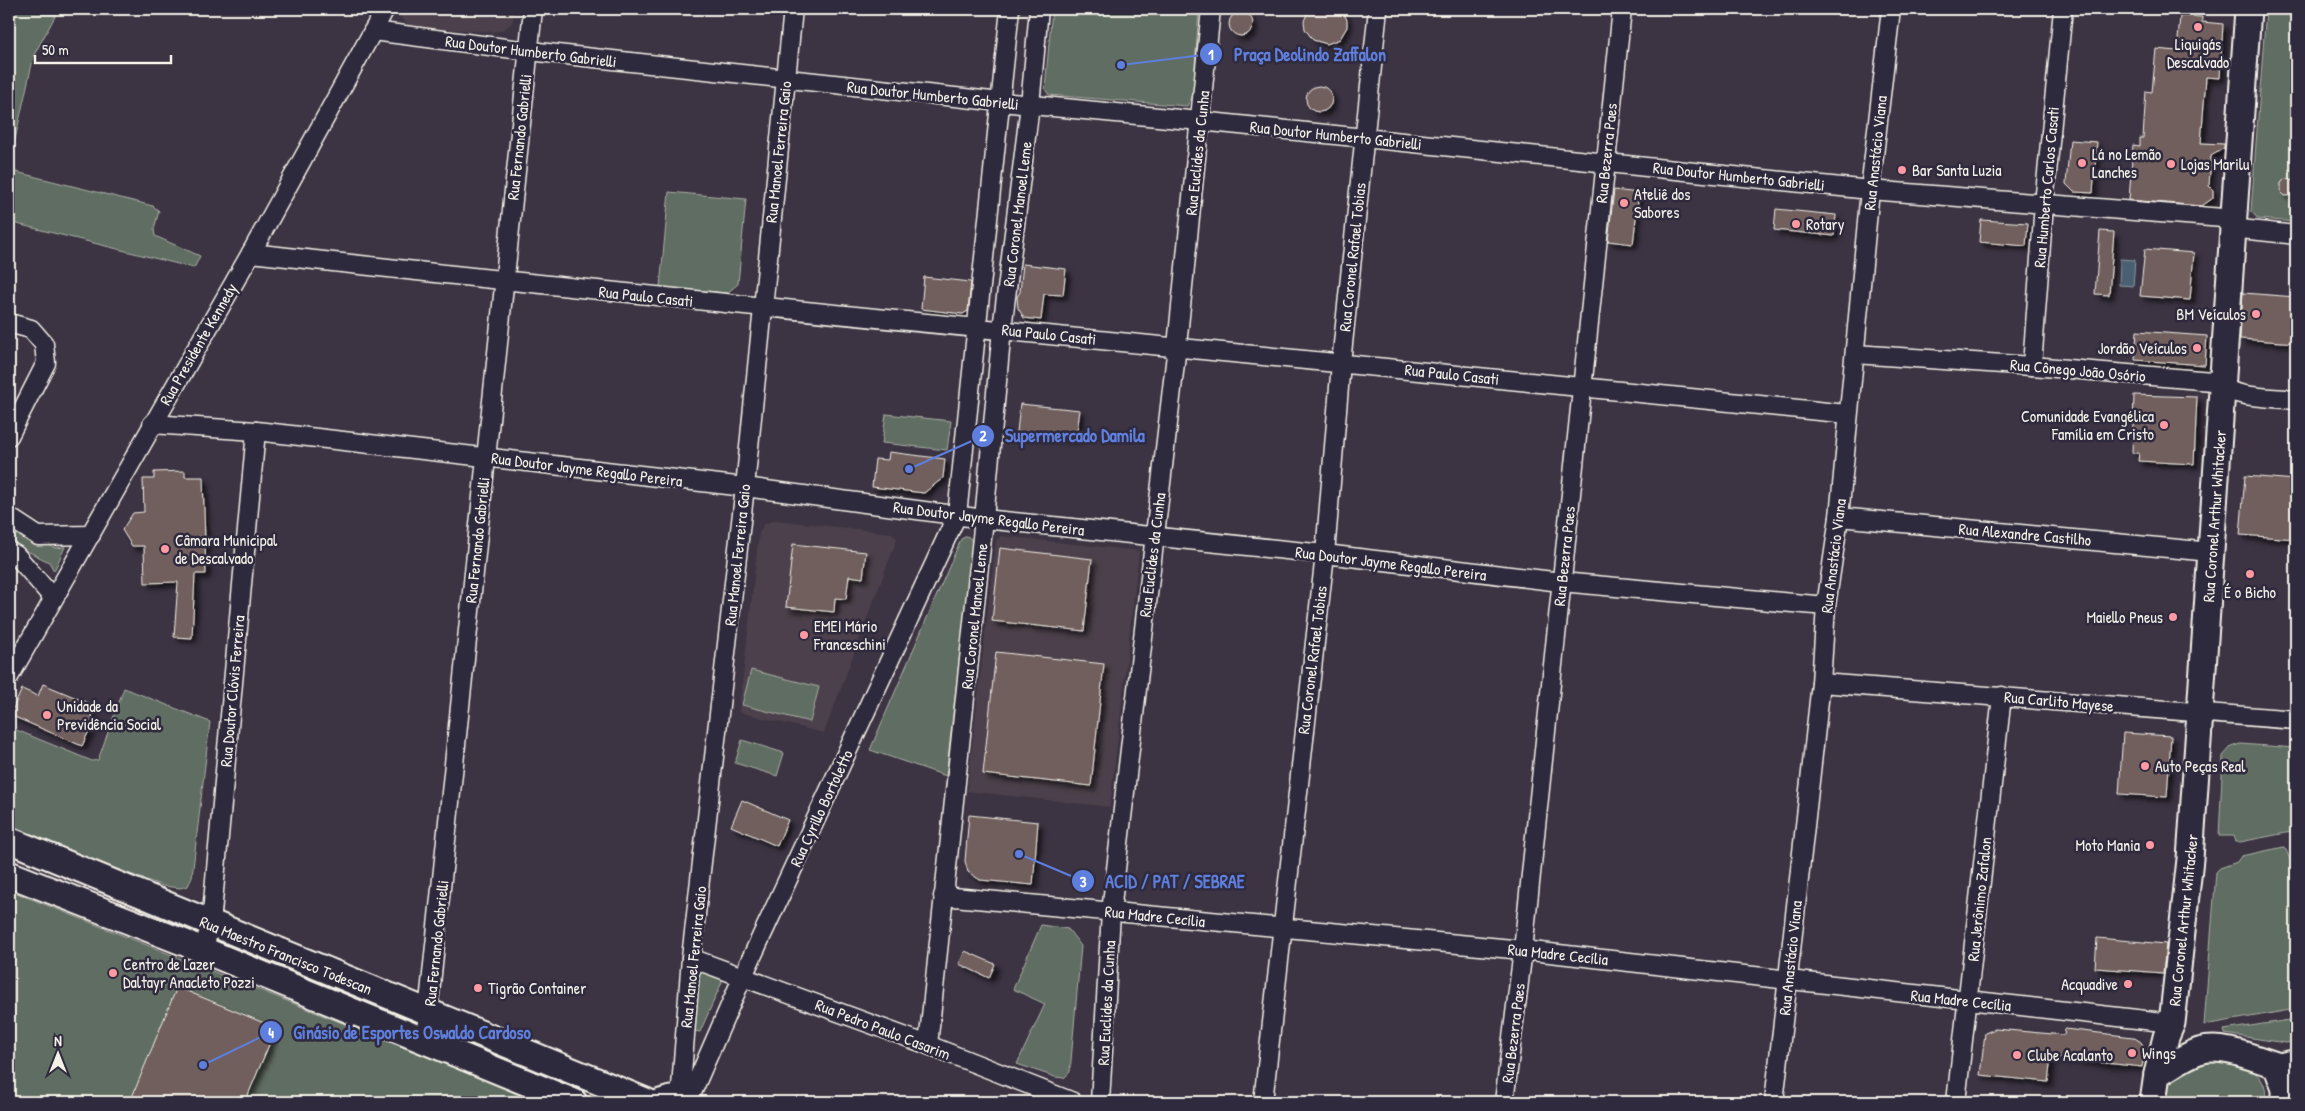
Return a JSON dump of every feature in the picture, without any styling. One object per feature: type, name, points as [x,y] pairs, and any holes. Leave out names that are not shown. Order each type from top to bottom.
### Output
[{"type":"main road","name":"Rua Coronel Arthur Whitacker","points":[[2153,1102],[2166,1037],[2172,1023],[2190,859],[2223,390],[2231,228],[2248,9]]},
{"type":"main road","name":"Rua Maestro Francisco Todescan","points":[[9,840],[648,1102]]},
{"type":"main road","name":"Rua Maestro Francisco Todescan","points":[[9,874],[203,950],[574,1102]]},
{"type":"main road","name":"Rua Coronel Arthur Whitacker","points":[[2172,1023],[2195,1053]]},
{"type":"main road","points":[[2158,1074],[2201,1050],[2221,1050],[2286,1063],[2285,1102]]},
{"type":"street","name":"Rua Presidente Kennedy","points":[[9,677],[251,253],[385,9]]},
{"type":"street","name":"Rua Fernando Gabrielli","points":[[425,1041],[533,9]]},
{"type":"street","name":"Rua Manoel Ferreira Gaio","points":[[678,1102],[691,958],[745,487],[793,9]]},
{"type":"street","name":"Rua Coronel Manoel Leme","points":[[957,515],[979,327],[1010,9]]},
{"type":"street","name":"Rua Coronel Manoel Leme","points":[[928,1045],[984,519],[1002,329],[1030,105],[1039,9]]},
{"type":"street","name":"Rua Euclides da Cunha","points":[[1100,1102],[1111,912],[1177,346],[1211,9]]},
{"type":"street","name":"Rua Coronel Rafael Tobias","points":[[1263,1102],[1281,929],[1325,554],[1341,363],[1378,9]]},
{"type":"street","name":"Rua Bezerra Paes","points":[[1504,1102],[1523,950],[1622,9]]},
{"type":"street","name":"Rua Anastácio Viana","points":[[1774,1102],[1821,682],[1826,606],[1839,517],[1847,414],[1855,354],[1870,190],[1892,9]]},
{"type":"street","name":"Rua Humberto Carlos Casati","points":[[2032,366],[2044,204],[2062,9]]},
{"type":"street","name":"Rua Doutor Humberto Gabrielli","points":[[373,31],[529,51],[1001,102],[1870,190],[2223,218],[2231,228],[2296,235]]},
{"type":"street","name":"Rua Paulo Casati","points":[[251,253],[762,308],[1177,346],[1847,414]]},
{"type":"street","points":[[9,323],[31,329],[44,344],[46,363],[9,436]]},
{"type":"street","name":"Rua Cônego João Osório","points":[[1855,354],[2212,381],[2223,390],[2296,400]]},
{"type":"street","name":"Rua Doutor Jayme Regallo Pereira","points":[[152,424],[256,431],[486,457],[745,487],[984,519],[1154,538],[1325,554],[1561,582],[1826,606]]},
{"type":"street","name":"Rua Doutor Clóvis Ferreira","points":[[203,950],[211,924],[256,431]]},
{"type":"street","name":"Rua Cyrillo Bortoletto","points":[[678,1102],[743,976],[957,515]]},
{"type":"street","points":[[9,517],[38,536],[91,535]]},
{"type":"street","name":"Rua Alexandre Castilho","points":[[1839,517],[2211,552]]},
{"type":"street","points":[[9,551],[16,555],[53,598]]},
{"type":"street","name":"Rua Carlito Mayese","points":[[1821,682],[2296,720]]},
{"type":"street","name":"Rua Jerônimo Zafalon","points":[[1956,1102],[2002,696]]},
{"type":"street","name":"Rua Madre Cecília","points":[[943,896],[1281,929],[1523,950],[2172,1023]]},
{"type":"street","name":"Rua Pedro Paulo Casarim","points":[[691,958],[928,1045],[1073,1102]]},
{"type":"shaded area","points":[[401,9],[515,9],[512,23],[503,30],[493,32],[411,27],[401,18]]},
{"type":"shaded area","name":"EMEI Mário Franceschini","points":[[775,520],[892,533],[897,539],[824,733],[739,712],[759,533],[764,524]]},
{"type":"shaded area","points":[[1001,536],[1139,551],[1110,807],[967,791],[996,541]]},
{"type":"green space","points":[[9,9],[59,9],[34,55],[9,166]]},
{"type":"green space","points":[[1052,9],[1199,9],[1193,96],[1187,106],[1049,95],[1045,89]]},
{"type":"green space","points":[[2266,9],[2296,9],[2296,222],[2258,219],[2251,211]]},
{"type":"green space","points":[[9,166],[12,171],[153,206],[159,211],[154,229],[155,236],[200,256],[194,268],[9,222]]},
{"type":"green space","points":[[669,192],[746,199],[738,284],[727,293],[660,287]]},
{"type":"green space","points":[[886,414],[951,421],[947,450],[882,443]]},
{"type":"green space","points":[[9,526],[55,548],[65,547],[54,571],[49,562],[9,542]]},
{"type":"green space","points":[[967,536],[971,539],[972,547],[946,776],[870,750],[961,539]]},
{"type":"green space","points":[[751,670],[819,687],[810,722],[742,705]]},
{"type":"green space","points":[[124,688],[210,722],[192,877],[188,886],[180,888],[163,886],[9,829],[9,727],[92,761],[98,760]]},
{"type":"green space","points":[[742,740],[784,753],[777,776],[735,763]]},
{"type":"green space","points":[[2240,744],[2296,748],[2296,831],[2240,842],[2236,842],[2234,836],[2219,836],[2223,756],[2231,747]]},
{"type":"green space","points":[[2284,847],[2290,859],[2296,900],[2296,1009],[2204,1025],[2216,872],[2220,868],[2237,862],[2241,856]]},
{"type":"green space","name":"Centro de Lazer Daltayr Anacleto Pozzi","points":[[9,890],[540,1102],[9,1102]]},
{"type":"green space","points":[[1041,925],[1068,929],[1081,946],[1070,1072],[1064,1078],[1055,1077],[1017,1064],[1045,1004],[1013,989]]},
{"type":"green space","points":[[705,970],[720,975],[722,982],[700,1032],[694,1031],[699,974]]},
{"type":"green space","points":[[2296,1019],[2296,1041],[2286,1043],[2225,1034],[2224,1030]]},
{"type":"green space","points":[[2212,1060],[2232,1063],[2250,1069],[2257,1074],[2265,1090],[2266,1102],[2161,1102],[2168,1086],[2180,1074],[2195,1065]]},
{"type":"water","points":[[2120,259],[2135,260],[2133,286],[2119,285]]},
{"type":"building","points":[[1309,9],[1342,9],[1347,20],[1347,27],[1340,39],[1327,44],[1313,40],[1305,29],[1304,21]]},
{"type":"building","points":[[1241,12],[1249,16],[1253,24],[1249,32],[1241,36],[1233,32],[1229,24],[1233,16]]},
{"type":"building","points":[[2180,16],[2202,17],[2202,22],[2223,24],[2220,78],[2206,77],[2201,143],[2224,144],[2224,148],[2211,156],[2209,186],[2213,190],[2213,198],[2202,206],[2129,200],[2133,145],[2140,146],[2140,138],[2143,138],[2146,91],[2152,92],[2156,49],[2177,51]]},
{"type":"building","points":[[1319,86],[1329,89],[1332,99],[1329,109],[1319,112],[1309,109],[1306,99],[1309,89]]},
{"type":"building","name":"Lá no Lemão Lanches","points":[[2070,140],[2097,142],[2093,193],[2074,192],[2066,184]]},
{"type":"building","points":[[2285,179],[2296,181],[2296,195],[2285,196],[2281,192],[2281,183]]},
{"type":"building","points":[[1614,190],[1639,193],[1633,244],[1608,241]]},
{"type":"building","points":[[1776,209],[1836,215],[1834,236],[1774,230]]},
{"type":"building","points":[[1981,220],[2028,223],[2026,246],[1979,242]]},
{"type":"building","points":[[2100,231],[2114,232],[2109,295],[2095,294]]},
{"type":"building","points":[[2145,249],[2194,253],[2190,300],[2140,296]]},
{"type":"building","points":[[1023,264],[1066,269],[1063,295],[1044,294],[1041,320],[1024,318],[1018,308],[1017,297],[1020,292]]},
{"type":"building","points":[[924,277],[971,282],[968,311],[963,314],[921,309]]},
{"type":"building","points":[[2243,293],[2296,297],[2296,343],[2240,339]]},
{"type":"building","points":[[2137,331],[2207,336],[2205,365],[2135,360]]},
{"type":"building","name":"Comunidade Evangélica Família em Cristo","points":[[2134,395],[2197,397],[2194,464],[2138,461],[2139,453],[2132,453]]},
{"type":"building","points":[[1020,404],[1080,410],[1076,439],[1017,432]]},
{"type":"building","points":[[889,452],[945,459],[943,478],[924,493],[872,487],[875,459],[888,460]]},
{"type":"building","points":[[185,471],[185,477],[203,477],[206,574],[195,574],[192,638],[174,637],[178,582],[145,583],[144,546],[132,546],[122,530],[133,513],[144,512],[143,479],[154,479],[154,472]]},
{"type":"building","points":[[2245,476],[2296,480],[2296,539],[2240,535]]},
{"type":"building","points":[[793,544],[866,552],[863,578],[849,576],[846,599],[835,598],[834,612],[786,607]]},
{"type":"building","points":[[1000,548],[1092,559],[1084,631],[992,621]]},
{"type":"building","points":[[996,652],[1104,664],[1091,786],[983,774]]},
{"type":"building","name":"Unidade da Previdência Social","points":[[43,684],[91,704],[93,722],[82,746],[10,715],[22,689],[38,696]]},
{"type":"building","name":"Auto Peças Real","points":[[2123,733],[2171,736],[2167,797],[2119,794]]},
{"type":"building","points":[[742,800],[788,820],[777,846],[731,826]]},
{"type":"building","points":[[969,815],[1038,822],[1033,885],[980,880],[968,872],[965,861]]},
{"type":"building","points":[[2097,938],[2166,944],[2163,973],[2095,968]]},
{"type":"building","points":[[965,951],[995,964],[989,978],[959,964]]},
{"type":"building","points":[[177,987],[276,1028],[245,1102],[130,1102]]},
{"type":"building","points":[[1995,1029],[2064,1035],[2065,1029],[2133,1037],[2141,1042],[2145,1050],[2142,1067],[2051,1057],[2048,1082],[1980,1075],[1985,1033]]},
{"type":"place","name":"Liquigás Descalvado","points":[[2198,27]]},
{"type":"place","name":"Praça Deolindo Zaffalon","points":[[1121,65]]},
{"type":"place","name":"Lá no Lemão Lanches","points":[[2082,163]]},
{"type":"place","name":"Lojas Marilu","points":[[2171,164]]},
{"type":"place","name":"Bar Santa Luzia","points":[[1902,170]]},
{"type":"place","name":"Ateliê dos Sabores","points":[[1624,203]]},
{"type":"place","name":"Rotary","points":[[1796,224]]},
{"type":"place","name":"BM Veículos","points":[[2256,314]]},
{"type":"place","name":"Jordão Veículos","points":[[2197,348]]},
{"type":"place","name":"Comunidade Evangélica Família em Cristo","points":[[2164,425]]},
{"type":"place","name":"Supermercado Damila","points":[[909,469]]},
{"type":"place","name":"Câmara Municipal de Descalvado","points":[[165,549]]},
{"type":"place","name":"É o Bicho","points":[[2250,574]]},
{"type":"place","name":"Maiello Pneus","points":[[2173,617]]},
{"type":"place","name":"EMEI Mário Franceschini","points":[[804,635]]},
{"type":"place","name":"Unidade da Previdência Social","points":[[47,715]]},
{"type":"place","name":"Auto Peças Real","points":[[2145,766]]},
{"type":"place","name":"Moto Mania","points":[[2150,845]]},
{"type":"place","name":"ACID / PAT / SEBRAE","points":[[1019,854]]},
{"type":"place","name":"Centro de Lazer Daltayr Anacleto Pozzi","points":[[113,973]]},
{"type":"place","name":"Acquadive","points":[[2128,984]]},
{"type":"place","name":"Tigrão Container","points":[[478,988]]},
{"type":"place","name":"Wings","points":[[2132,1053]]},
{"type":"place","name":"Clube Acalanto","points":[[2017,1055]]},
{"type":"place","name":"Ginásio de Esportes Oswaldo Cardoso","points":[[203,1065]]}]
